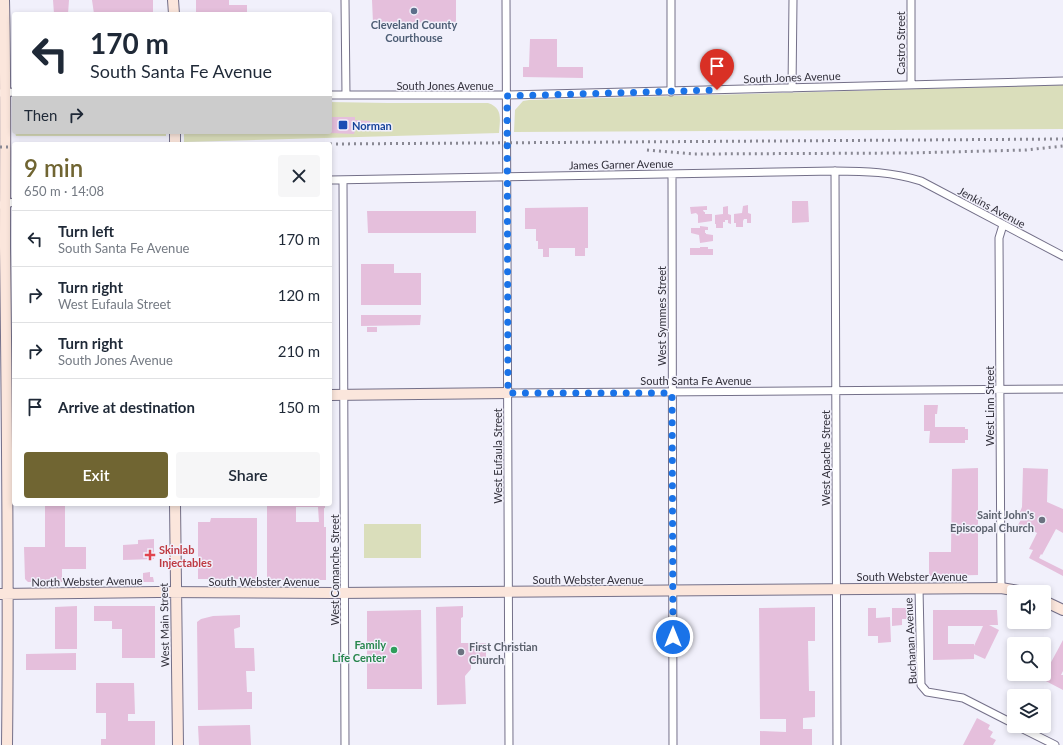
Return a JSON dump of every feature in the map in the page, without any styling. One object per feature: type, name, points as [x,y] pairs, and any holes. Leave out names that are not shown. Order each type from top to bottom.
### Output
[{"type":"street","points":[[4,0],[10,159],[6,204],[10,398],[4,594],[7,745]]},
{"type":"street","points":[[174,0],[174,12]]},
{"type":"street","points":[[345,0],[346,95]]},
{"type":"street","name":"West Eufaula Street","points":[[506,0],[509,745]]},
{"type":"street","points":[[671,0],[671,92]]},
{"type":"street","points":[[792,88],[793,0]]},
{"type":"street","name":"Castro Street","points":[[911,0],[912,86]]},
{"type":"street","name":"South Jones Avenue","points":[[332,95],[507,96],[1063,81]]},
{"type":"street","name":"James Garner Avenue","points":[[332,180],[835,171],[882,172],[911,178]]},
{"type":"street","name":"West Apache Street","points":[[835,171],[837,745]]},
{"type":"street","name":"West Symmes Street","points":[[672,174],[673,745]]},
{"type":"street","name":"Jenkins Avenue","points":[[911,178],[1063,256]]},
{"type":"street","name":"West Comanche Street","points":[[343,180],[345,745]]},
{"type":"street","name":"West Linn Street","points":[[1001,588],[999,238],[1003,225]]},
{"type":"street","name":"South Santa Fe Avenue","points":[[332,395],[1063,389]]},
{"type":"street","name":"West Main Street","points":[[175,506],[178,745]]},
{"type":"street","name":"South Webster Avenue","points":[[175,593],[673,591],[919,588],[1007,589]]},
{"type":"street","name":"Buchanan Avenue","points":[[919,588],[921,685],[924,690],[932,694],[963,698],[1007,720]]},
{"type":"street","name":"North Webster Avenue","points":[[4,594],[175,593]]},
{"type":"street","points":[[1051,604],[1063,610]]},
{"type":"street","points":[[1031,733],[1055,745]]},
{"type":"green space","points":[[1063,85],[1063,129],[514,132],[515,110],[523,101],[529,100]]},
{"type":"green space","points":[[332,102],[488,103],[496,108],[500,115],[499,133],[184,142],[184,134],[332,134]]},
{"type":"green space","points":[[16,134],[166,134],[166,136],[16,136]]},
{"type":"green space","points":[[364,524],[421,524],[421,558],[364,558]]},
{"type":"building","points":[[53,0],[69,0],[68,12],[54,12]]},
{"type":"building","points":[[92,0],[153,0],[153,12],[94,12]]},
{"type":"building","points":[[196,0],[229,0],[229,5],[247,5],[247,12],[196,12]]},
{"type":"building","name":"Cleveland County Courthouse","points":[[372,0],[456,0],[456,22],[373,23]]},
{"type":"building","points":[[530,39],[557,39],[557,67],[583,67],[583,78],[523,77],[523,67],[529,67]]},
{"type":"building","points":[[332,117],[355,117],[355,120],[370,121],[370,130],[355,130],[354,134],[332,133]]},
{"type":"building","points":[[792,201],[808,201],[809,222],[792,223]]},
{"type":"building","points":[[748,205],[748,213],[751,214],[751,223],[747,223],[747,219],[744,219],[743,227],[736,227],[736,223],[734,223],[734,214],[742,213],[743,206]]},
{"type":"building","points":[[707,206],[707,210],[703,210],[705,214],[712,214],[712,221],[698,223],[698,215],[696,213],[691,214],[690,207]]},
{"type":"building","points":[[728,206],[728,214],[731,215],[731,224],[728,223],[728,220],[725,220],[725,222],[723,222],[723,228],[716,228],[715,215],[723,214],[723,207]]},
{"type":"building","points":[[588,207],[588,248],[585,248],[585,256],[575,256],[575,248],[549,248],[549,257],[543,257],[543,249],[538,249],[538,241],[536,241],[536,229],[525,229],[525,208]]},
{"type":"building","points":[[367,211],[476,211],[476,233],[368,233]]},
{"type":"building","points":[[700,226],[708,227],[708,230],[705,230],[705,233],[713,235],[713,241],[700,243],[699,235],[691,233],[691,228],[700,228]]},
{"type":"building","points":[[708,247],[708,249],[713,249],[713,255],[690,255],[690,248]]},
{"type":"building","points":[[361,264],[394,264],[394,273],[421,273],[421,305],[361,305]]},
{"type":"building","points":[[361,315],[421,315],[420,325],[361,326]]},
{"type":"building","points":[[367,327],[377,327],[377,332],[367,332]]},
{"type":"building","points":[[924,405],[938,405],[937,414],[935,414],[935,427],[965,427],[965,429],[968,429],[968,440],[965,440],[965,443],[929,443],[930,431],[924,431]]},
{"type":"building","points":[[978,468],[978,575],[929,576],[929,552],[951,552],[952,469]]},
{"type":"building","name":"Saint John's Episcopal Church","points":[[1023,468],[1048,469],[1047,502],[1063,509],[1063,533],[1056,529],[1039,558],[1063,570],[1063,576],[1029,558],[1033,550],[1029,549],[1037,533],[1030,529],[1029,531],[1018,525],[1024,514],[1020,512],[1022,507]]},
{"type":"building","points":[[45,506],[65,506],[65,547],[86,547],[86,569],[62,569],[62,582],[28,582],[25,579],[24,547],[45,547]]},
{"type":"building","points":[[267,506],[325,506],[324,527],[326,527],[326,580],[267,580]],"holes":[[[296,507],[318,507],[319,522],[296,522]]]},
{"type":"building","points":[[211,518],[257,518],[257,579],[198,579],[198,522],[210,522]]},
{"type":"building","points":[[154,539],[154,559],[123,560],[123,545],[138,544],[138,540]]},
{"type":"building","points":[[150,572],[150,577],[153,577],[154,582],[143,582],[143,573]]},
{"type":"building","points":[[77,606],[77,649],[55,649],[55,607]]},
{"type":"building","points":[[94,606],[155,606],[155,658],[122,658],[122,629],[112,629],[112,621],[94,621]]},
{"type":"building","name":"First Christian Church","points":[[463,606],[463,617],[461,618],[461,643],[486,643],[486,662],[471,662],[471,669],[465,676],[466,704],[437,705],[436,607]]},
{"type":"building","points":[[815,607],[815,641],[808,641],[809,691],[815,691],[815,717],[803,718],[803,729],[812,729],[812,745],[760,745],[760,731],[786,732],[786,719],[760,719],[759,608]]},
{"type":"building","points":[[868,608],[876,608],[876,618],[890,617],[891,642],[878,643],[878,636],[868,636]]},
{"type":"building","points":[[892,608],[914,608],[914,619],[902,619],[902,625],[892,626]]},
{"type":"building","name":"Family Life Center","points":[[421,610],[422,689],[367,689],[367,611]]},
{"type":"building","points":[[933,610],[997,610],[998,625],[989,625],[999,630],[985,659],[974,654],[974,659],[933,660]],"holes":[[[948,626],[983,626],[974,646],[974,644],[948,644]]]},
{"type":"building","points":[[240,615],[240,627],[234,629],[235,648],[254,648],[255,671],[246,671],[247,692],[252,692],[252,709],[198,710],[197,622],[201,619],[213,616]]},
{"type":"building","points":[[1063,640],[1063,671],[1061,675],[1063,675],[1063,690],[1046,681],[1051,681],[1051,662]]},
{"type":"building","points":[[76,653],[76,670],[26,670],[26,654]]},
{"type":"building","points":[[96,683],[134,683],[135,714],[128,714],[128,721],[155,721],[155,745],[101,745],[101,739],[106,739],[106,713],[96,713]]},
{"type":"building","points":[[977,718],[990,725],[988,729],[993,732],[990,737],[996,740],[993,745],[963,745]]},
{"type":"building","points":[[250,725],[251,745],[199,745],[198,726]]},
{"type":"railway","points":[[332,144],[1063,139]]},
{"type":"railway","points":[[647,150],[694,154],[909,153],[1026,150],[1063,146]]},
{"type":"railway","points":[[0,147],[12,147]]},
{"type":"place","name":"Cleveland County Courthouse","points":[[414,11]]},
{"type":"place","name":"Norman","points":[[343,125]]},
{"type":"place","name":"Saint John's Episcopal Church","points":[[1042,520]]},
{"type":"place","name":"Skinlab Injectables","points":[[150,555]]},
{"type":"place","name":"Family Life Center","points":[[394,650]]},
{"type":"place","name":"First Christian Church","points":[[461,652]]},
{"type":"route","points":[[673,637],[672,393],[508,393],[507,96],[717,90]]}]
